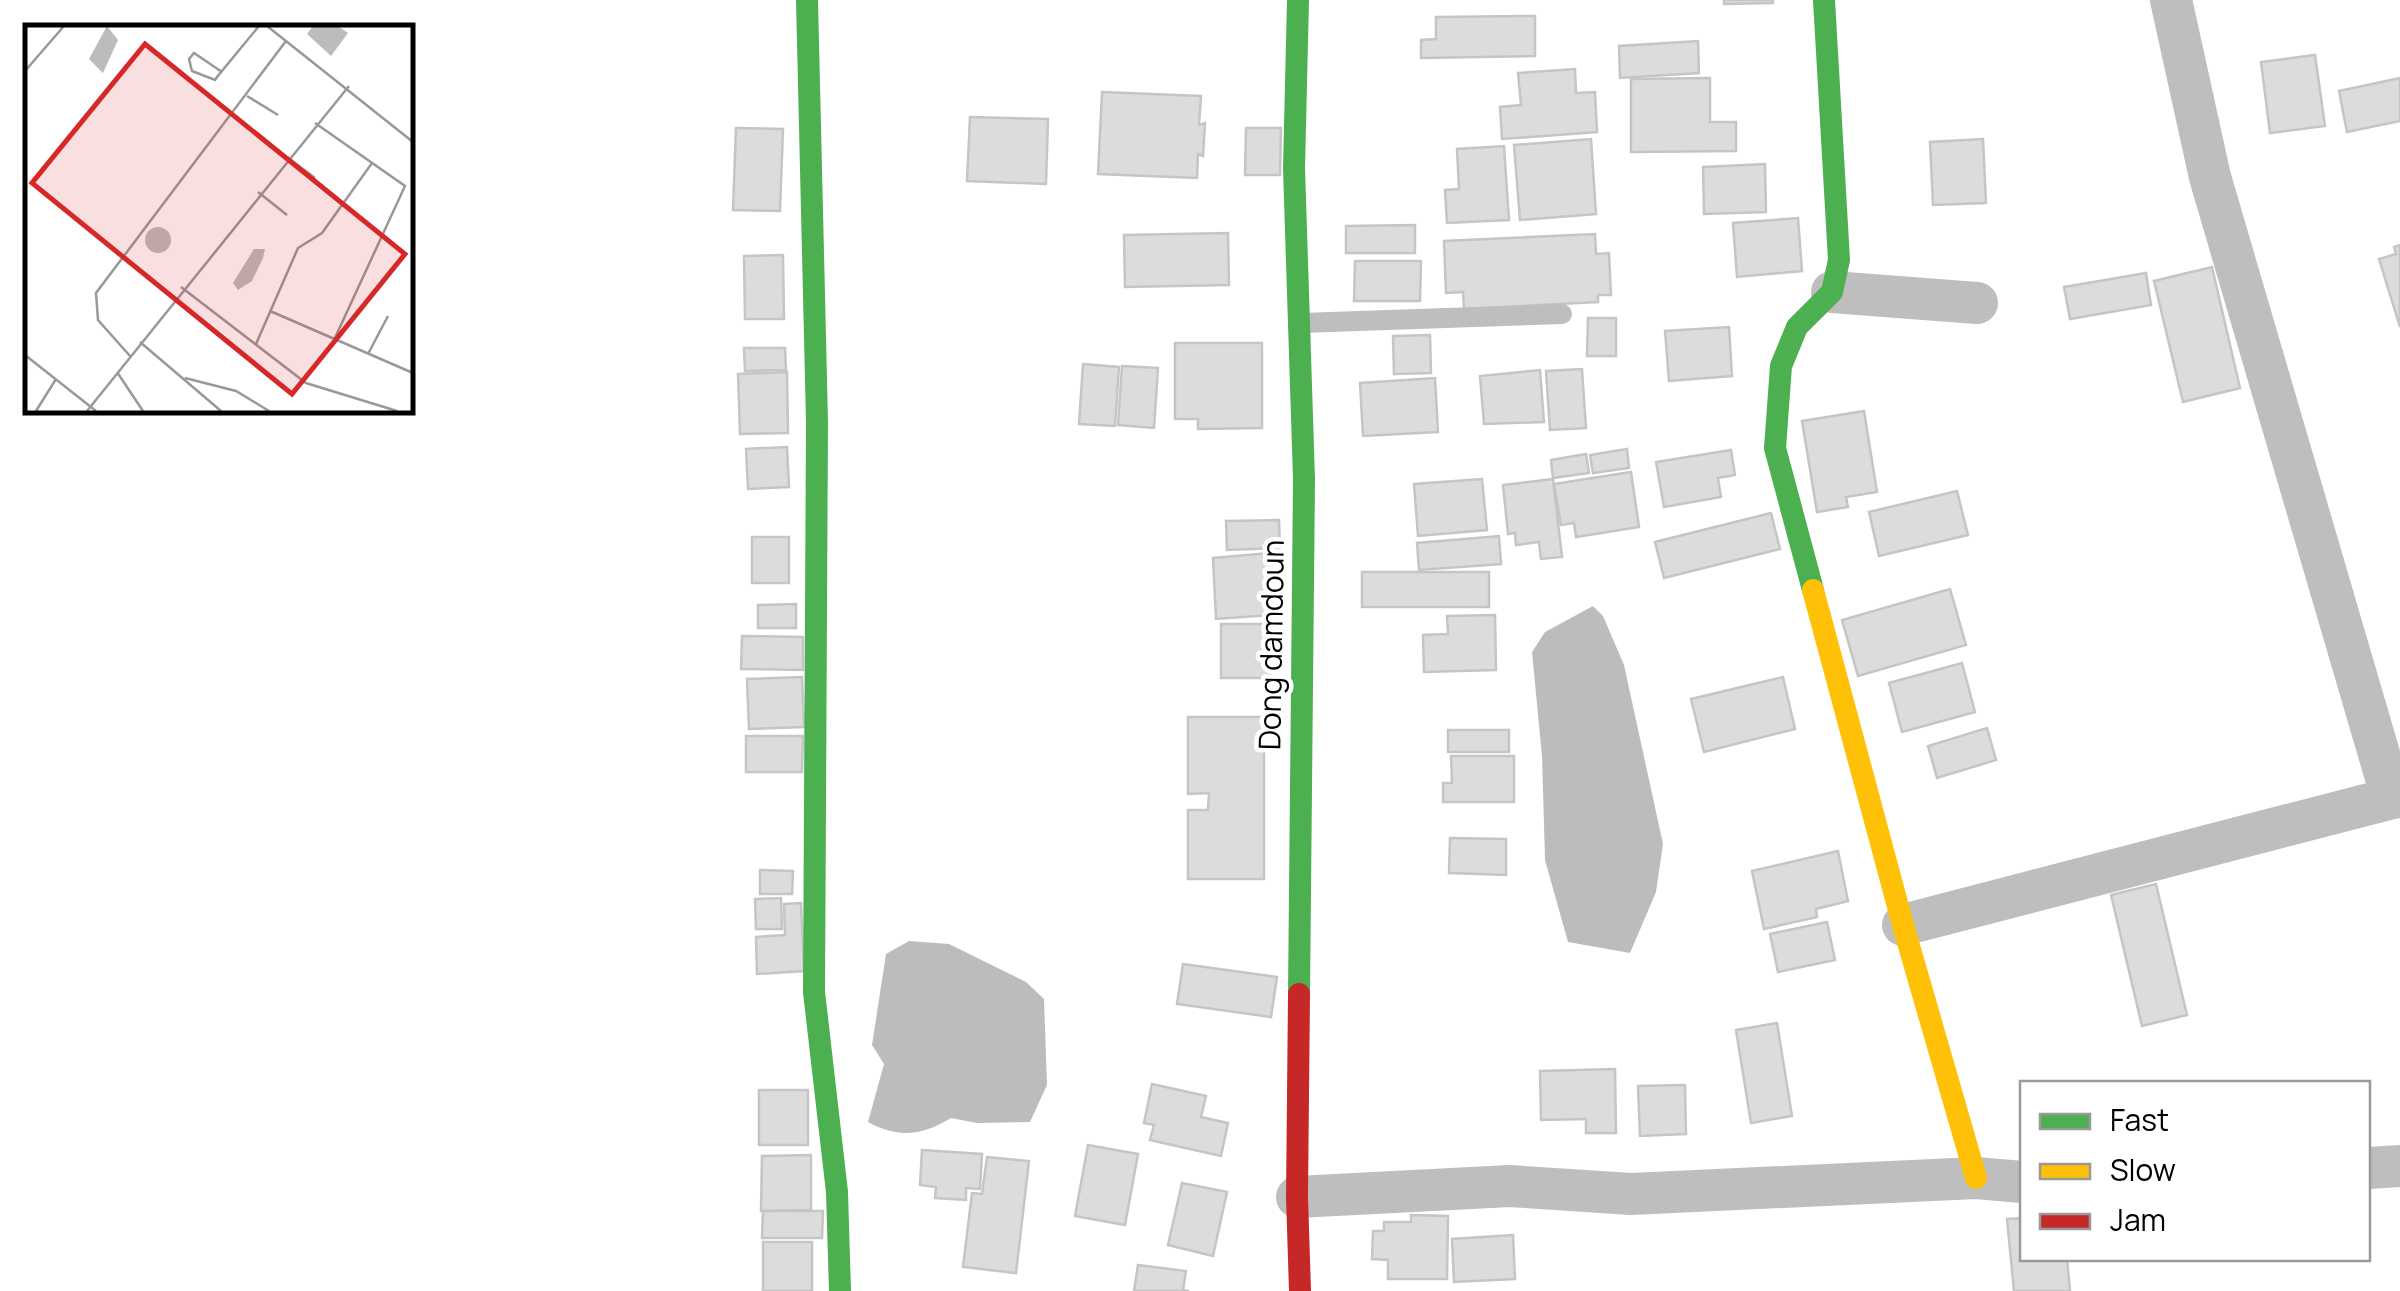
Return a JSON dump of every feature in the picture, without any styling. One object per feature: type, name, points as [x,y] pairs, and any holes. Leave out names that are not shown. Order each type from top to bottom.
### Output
[{"type":"street","points":[[808,0],[818,422],[814,992],[837,1192],[840,1291]]},
{"type":"street","name":"Dong damdoun","points":[[1298,0],[1294,168],[1304,479],[1297,1197],[1300,1291]]},
{"type":"street","points":[[1824,0],[1839,260],[1832,292],[1797,327],[1781,366],[1776,448],[1903,924],[1976,1178]]},
{"type":"street","points":[[1903,924],[2396,797],[2210,177],[2172,0]]},
{"type":"street","points":[[1832,292],[1977,302]]},
{"type":"street","points":[[2370,1168],[2400,1166]]},
{"type":"street","points":[[1297,1197],[1510,1186],[1631,1194],[1976,1178],[2020,1182]]},
{"type":"lane","points":[[1299,322],[1562,314]]},
{"type":"shaded area","points":[[1593,606],[1603,616],[1624,665],[1663,844],[1656,892],[1630,953],[1568,942],[1545,860],[1542,756],[1532,652],[1545,632]]},
{"type":"shaded area","points":[[909,941],[949,944],[1026,982],[1044,999],[1047,1085],[1030,1122],[977,1123],[951,1118],[931,1128],[901,1133],[868,1122],[884,1064],[872,1045],[886,954]]},
{"type":"building","points":[[1724,0],[1773,0],[1773,3],[1724,4]]},
{"type":"building","points":[[1535,16],[1535,56],[1421,58],[1421,40],[1436,39],[1436,17]]},
{"type":"building","points":[[1698,41],[1699,73],[1620,78],[1619,46]]},
{"type":"building","points":[[2315,55],[2325,126],[2270,133],[2261,62]]},
{"type":"building","points":[[1575,69],[1576,93],[1595,92],[1597,132],[1502,139],[1500,107],[1521,105],[1518,73]]},
{"type":"building","points":[[1710,78],[1710,122],[1736,122],[1736,151],[1631,152],[1631,79]]},
{"type":"building","points":[[2400,78],[2400,121],[2347,132],[2339,91]]},
{"type":"building","points":[[1102,92],[1201,96],[1199,125],[1205,123],[1197,178],[1098,174]]},
{"type":"building","points":[[970,117],[1048,119],[1046,184],[967,181]]},
{"type":"building","points":[[736,128],[783,129],[780,211],[733,210]]},
{"type":"building","points":[[1246,128],[1281,128],[1280,175],[1245,175]]},
{"type":"building","points":[[1591,139],[1596,214],[1520,220],[1514,145]]},
{"type":"building","points":[[1983,139],[1986,203],[1933,205],[1930,142]]},
{"type":"building","points":[[1504,146],[1509,220],[1447,223],[1445,190],[1459,189],[1457,149]]},
{"type":"building","points":[[1765,164],[1766,212],[1704,214],[1703,167]]},
{"type":"building","points":[[1798,218],[1802,271],[1737,277],[1733,223]]},
{"type":"building","points":[[1415,225],[1415,253],[1346,253],[1346,226]]},
{"type":"building","points":[[1228,233],[1229,285],[1125,287],[1124,235]]},
{"type":"building","points":[[1595,234],[1596,254],[1609,253],[1611,295],[1598,295],[1598,302],[1464,309],[1463,292],[1446,293],[1444,241]]},
{"type":"building","points":[[2400,245],[2400,327],[2379,259],[2396,254],[2394,247]]},
{"type":"building","points":[[783,255],[784,319],[745,319],[744,256]]},
{"type":"building","points":[[1355,261],[1421,261],[1420,301],[1354,301]]},
{"type":"building","points":[[2212,267],[2240,388],[2183,402],[2154,281]]},
{"type":"building","points":[[2146,273],[2151,305],[2070,319],[2064,287]]},
{"type":"building","points":[[1588,318],[1616,318],[1616,356],[1587,356]]},
{"type":"building","points":[[1729,327],[1732,376],[1669,381],[1665,331]]},
{"type":"building","points":[[1430,335],[1431,373],[1394,374],[1393,336]]},
{"type":"building","points":[[1175,343],[1262,343],[1262,428],[1198,429],[1198,419],[1175,419]]},
{"type":"building","points":[[744,348],[785,348],[786,370],[745,371]]},
{"type":"building","points":[[1083,364],[1119,367],[1115,426],[1079,424]]},
{"type":"building","points":[[1122,366],[1158,368],[1154,428],[1118,425]]},
{"type":"building","points":[[1582,369],[1586,428],[1550,430],[1546,371]]},
{"type":"building","points":[[1540,370],[1544,422],[1484,424],[1480,376]]},
{"type":"building","points":[[787,372],[788,433],[740,434],[738,374]]},
{"type":"building","points":[[1435,378],[1438,432],[1363,436],[1360,383]]},
{"type":"building","points":[[1864,411],[1877,492],[1846,497],[1848,507],[1817,512],[1802,421]]},
{"type":"building","points":[[787,447],[789,487],[748,489],[746,449]]},
{"type":"building","points":[[1627,449],[1629,468],[1593,473],[1590,455]]},
{"type":"building","points":[[1731,450],[1735,475],[1718,478],[1721,497],[1664,507],[1656,462]]},
{"type":"building","points":[[1586,454],[1589,473],[1553,478],[1551,460]]},
{"type":"building","points":[[1631,472],[1639,527],[1576,537],[1574,523],[1561,525],[1554,484]]},
{"type":"building","points":[[1482,479],[1487,530],[1418,536],[1414,484]]},
{"type":"building","points":[[1553,479],[1562,557],[1541,559],[1539,542],[1516,545],[1515,533],[1508,534],[1503,485]]},
{"type":"building","points":[[1957,491],[1968,535],[1879,556],[1869,512]]},
{"type":"building","points":[[1771,513],[1780,549],[1664,578],[1655,542]]},
{"type":"building","points":[[1279,520],[1280,548],[1227,550],[1226,521]]},
{"type":"building","points":[[1499,536],[1501,564],[1419,570],[1417,543]]},
{"type":"building","points":[[752,537],[789,537],[789,583],[752,583]]},
{"type":"building","points":[[1269,553],[1273,615],[1216,619],[1213,558]]},
{"type":"building","points":[[1362,572],[1489,572],[1489,607],[1362,607]]},
{"type":"building","points":[[1950,589],[1966,645],[1858,676],[1842,620]]},
{"type":"building","points":[[796,604],[796,628],[758,628],[758,605]]},
{"type":"building","points":[[1495,615],[1496,670],[1424,672],[1423,635],[1448,634],[1447,616]]},
{"type":"building","points":[[1221,624],[1271,624],[1271,678],[1221,678]]},
{"type":"building","points":[[742,636],[803,637],[803,670],[741,669]]},
{"type":"building","points":[[1962,663],[1975,712],[1902,732],[1889,683]]},
{"type":"building","points":[[802,677],[804,727],[749,729],[747,679]]},
{"type":"building","points":[[1783,677],[1795,729],[1704,752],[1691,699]]},
{"type":"building","points":[[1188,717],[1264,717],[1264,879],[1188,879],[1188,810],[1208,810],[1209,793],[1188,794]]},
{"type":"building","points":[[1987,728],[1996,760],[1937,778],[1928,746]]},
{"type":"building","points":[[1448,730],[1509,730],[1509,752],[1448,752]]},
{"type":"building","points":[[746,736],[803,736],[802,772],[746,772]]},
{"type":"building","points":[[1451,756],[1514,756],[1514,802],[1443,802],[1443,783],[1452,783]]},
{"type":"building","points":[[1450,838],[1506,839],[1506,875],[1449,873]]},
{"type":"building","points":[[1838,851],[1848,901],[1816,909],[1817,917],[1764,929],[1752,871]]},
{"type":"building","points":[[760,870],[793,871],[792,894],[760,894]]},
{"type":"building","points":[[2156,884],[2187,1015],[2142,1026],[2111,895]]},
{"type":"building","points":[[781,898],[782,929],[756,929],[755,899]]},
{"type":"building","points":[[801,903],[804,971],[757,974],[756,937],[785,935],[784,904]]},
{"type":"building","points":[[1827,922],[1835,960],[1778,972],[1770,934]]},
{"type":"building","points":[[1183,964],[1277,977],[1271,1017],[1177,1004]]},
{"type":"building","points":[[1777,1023],[1792,1116],[1751,1123],[1736,1030]]},
{"type":"building","points":[[1615,1069],[1616,1133],[1586,1133],[1586,1119],[1541,1120],[1540,1071]]},
{"type":"building","points":[[1152,1084],[1206,1096],[1201,1117],[1228,1123],[1221,1156],[1150,1140],[1154,1125],[1144,1123]]},
{"type":"building","points":[[1685,1085],[1686,1134],[1640,1136],[1638,1086]]},
{"type":"building","points":[[759,1090],[808,1090],[808,1145],[759,1145]]},
{"type":"building","points":[[1088,1145],[1138,1154],[1125,1225],[1075,1216]]},
{"type":"building","points":[[922,1150],[982,1154],[980,1189],[966,1188],[966,1200],[935,1198],[936,1187],[920,1185]]},
{"type":"building","points":[[811,1155],[811,1210],[761,1211],[762,1156]]},
{"type":"building","points":[[987,1157],[1029,1161],[1016,1273],[963,1267],[972,1193],[982,1194]]},
{"type":"building","points":[[1182,1183],[1227,1192],[1213,1256],[1168,1245]]},
{"type":"building","points":[[763,1211],[823,1211],[822,1238],[762,1238]]},
{"type":"building","points":[[1411,1215],[1448,1216],[1447,1279],[1388,1279],[1388,1260],[1372,1259],[1373,1231],[1384,1231],[1384,1222],[1411,1222]]},
{"type":"building","points":[[2020,1218],[2020,1261],[2067,1261],[2070,1291],[2014,1291],[2007,1219]]},
{"type":"building","points":[[1513,1235],[1515,1279],[1454,1282],[1452,1239]]},
{"type":"building","points":[[763,1242],[812,1242],[812,1291],[763,1291]]},
{"type":"building","points":[[1138,1265],[1186,1271],[1183,1290],[1189,1291],[1134,1291]]},
{"type":"traffic: fast","points":[[807,0],[817,422],[814,992],[837,1192],[840,1291]]},
{"type":"traffic: fast","points":[[1298,0],[1294,168],[1304,479],[1299,994]]},
{"type":"traffic: fast","points":[[1813,590],[1775,448],[1781,366],[1797,327],[1832,292],[1839,260],[1824,0]]},
{"type":"traffic: slow","points":[[1813,590],[1976,1178]]},
{"type":"traffic: jam","points":[[1299,994],[1300,1291]]}]
